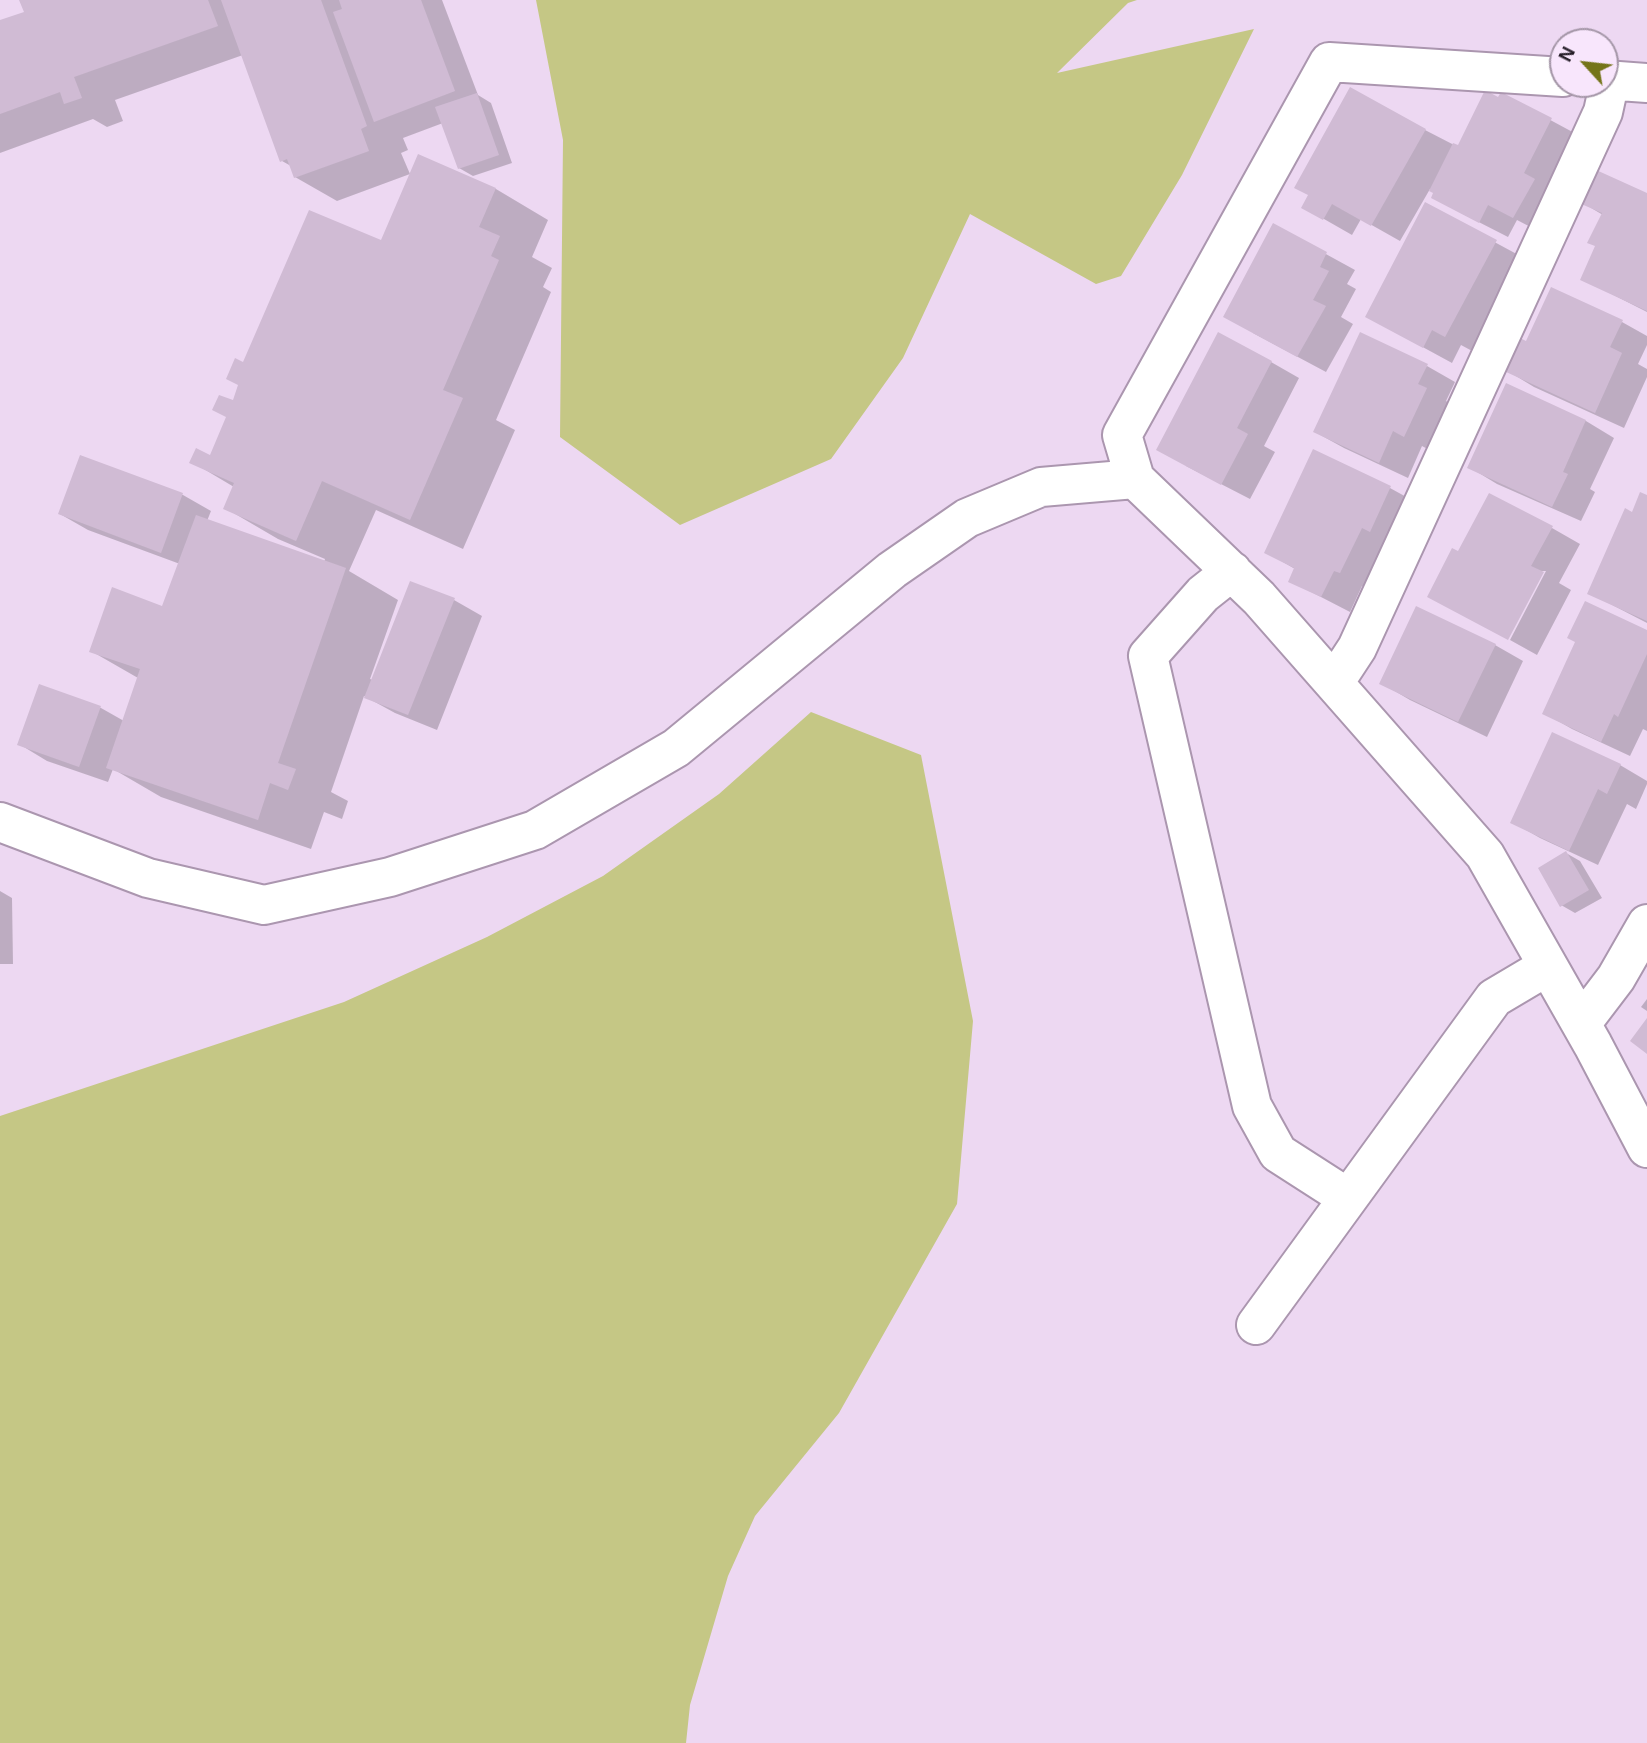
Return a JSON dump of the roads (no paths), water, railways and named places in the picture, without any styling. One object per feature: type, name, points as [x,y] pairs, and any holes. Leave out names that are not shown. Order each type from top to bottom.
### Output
[{"type":"street","points":[[1549,76],[1329,62],[1122,435],[1135,479],[1259,598],[1485,855],[1581,1024],[1647,1148]]},
{"type":"street","points":[[1334,683],[1357,648],[1603,112],[1621,81]]},
{"type":"street","points":[[0,822],[148,878],[264,905],[390,877],[535,830],[676,748],[892,570],[967,518],[1041,487],[1135,479]]},
{"type":"street","points":[[1232,571],[1203,594],[1148,656],[1252,1106],[1278,1153],[1348,1198]]},
{"type":"street","points":[[1581,1024],[1616,978],[1647,924]]},
{"type":"street","points":[[1256,1325],[1494,998],[1548,966]]}]
